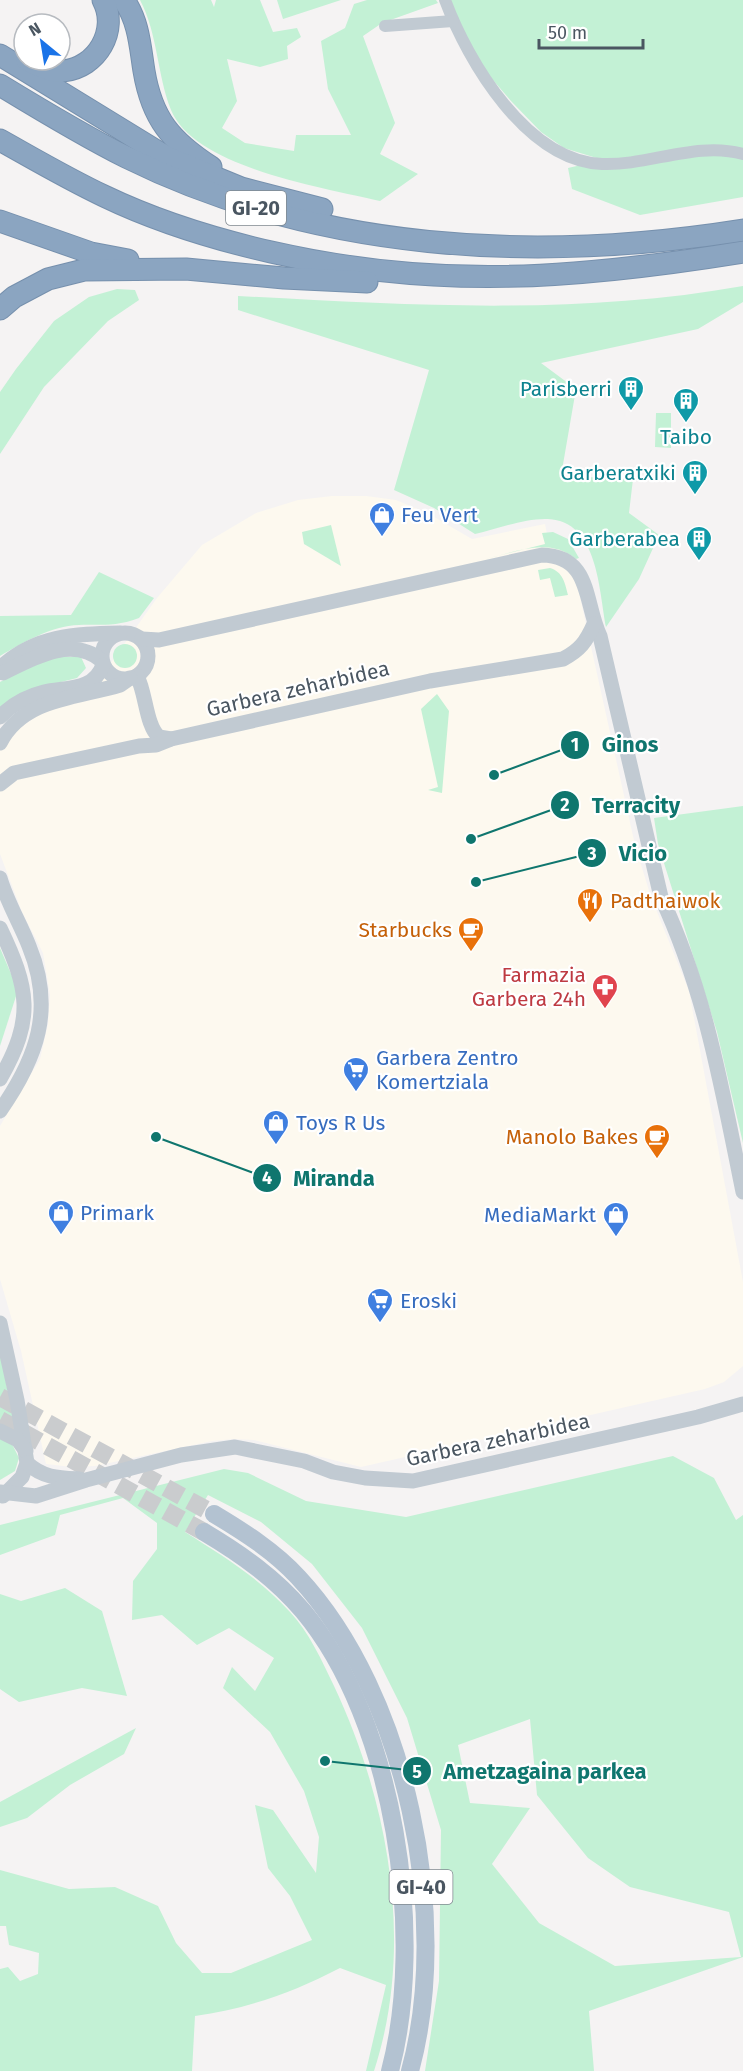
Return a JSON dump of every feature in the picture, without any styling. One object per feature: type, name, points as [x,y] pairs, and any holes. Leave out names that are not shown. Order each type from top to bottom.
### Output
[{"type":"highway","points":[[72,67],[85,63],[105,41],[109,28],[109,16],[103,0]]},
{"type":"highway","points":[[124,0],[136,24],[148,93],[165,129],[195,157],[241,188]]},
{"type":"highway","points":[[0,55],[136,141],[197,171],[241,188],[356,217],[454,232],[479,246]]},
{"type":"highway","name":"GI-20","points":[[0,85],[127,158],[210,192],[266,211],[380,235],[479,246],[530,248],[620,246],[743,230]]},
{"type":"highway","name":"GI-20","points":[[0,140],[105,196],[211,237],[312,261],[412,276],[477,278],[584,274],[743,252]]},
{"type":"highway","points":[[0,221],[91,253],[186,269],[335,281],[381,282],[412,276]]},
{"type":"highway","points":[[0,309],[31,287],[65,274],[103,269],[164,271],[186,269]]},
{"type":"main road","name":"GI-40","points":[[214,1515],[277,1557],[313,1594],[351,1650],[378,1707],[391,1743],[416,1846],[424,1912],[422,2006],[410,2071]]},
{"type":"main road","name":"GI-40","points":[[204,1532],[267,1574],[304,1612],[324,1640],[354,1698],[377,1762],[400,1861],[406,1926],[405,1982],[401,2018],[390,2071]]},
{"type":"street","points":[[445,0],[478,72],[518,119],[556,150],[602,164],[706,151],[743,154]]},
{"type":"street","points":[[385,26],[453,21]]},
{"type":"street","points":[[0,668],[20,652],[44,640],[73,634],[132,633],[142,639],[159,640],[542,555],[554,555],[575,568],[584,579],[594,624],[600,636],[661,897],[679,936],[705,1011],[743,1192]]},
{"type":"street","name":"Garbera zeharbidea","points":[[0,784],[14,773],[139,746],[156,745],[171,739],[430,681],[562,659],[578,651],[585,643],[594,624]]},
{"type":"street","points":[[58,689],[91,682],[103,663],[104,645],[120,633]]},
{"type":"street","points":[[0,743],[17,721],[33,708],[120,685],[144,669],[148,659],[147,649],[142,639]]},
{"type":"street","points":[[0,675],[39,657],[78,649],[92,653],[114,676],[133,677],[143,686],[153,730],[159,737],[171,739]]},
{"type":"street","points":[[0,717],[23,700],[81,681],[88,673],[89,658],[78,649]]},
{"type":"street","points":[[0,878],[37,967],[42,1001],[37,1041],[30,1061],[21,1080],[0,1111]]},
{"type":"street","points":[[0,928],[18,964],[24,1002],[23,1025],[0,1079]]},
{"type":"street","points":[[0,1323],[26,1457],[22,1477],[3,1494]]},
{"type":"street","name":"Garbera zeharbidea","points":[[3,1494],[36,1496],[86,1480],[219,1448],[256,1450],[304,1461],[333,1472],[365,1478],[413,1481],[698,1418],[743,1404]]},
{"type":"street","name":"Garbera zeharbidea","points":[[0,1431],[18,1440],[36,1471],[48,1476],[86,1480]]},
{"type":"shaded area","points":[[332,496],[366,496],[396,500],[429,514],[472,539],[545,524],[549,544],[570,552],[635,845],[651,897],[689,991],[743,1282],[743,1366],[724,1382],[705,1389],[361,1467],[254,1440],[234,1439],[212,1441],[95,1466],[72,1467],[46,1464],[21,1351],[0,1279],[0,1126],[40,1059],[48,1024],[50,995],[43,953],[22,912],[0,854],[0,749],[10,734],[105,671],[157,598],[202,545],[256,513],[298,500]]},
{"type":"green space","points":[[140,0],[211,0],[214,7],[216,0],[260,0],[273,32],[297,28],[301,37],[287,46],[288,59],[260,67],[227,59],[237,101],[222,128],[245,143],[294,151],[296,135],[351,135],[328,89],[321,41],[345,28],[354,4],[367,0],[436,0],[438,3],[382,23],[363,36],[395,123],[380,154],[418,174],[380,201],[296,182],[233,161],[206,147],[185,130],[171,110],[154,41]]},
{"type":"green space","points":[[277,0],[341,0],[283,19]]},
{"type":"green space","points":[[448,0],[743,0],[743,197],[640,215],[572,189],[568,168],[603,160],[564,148],[541,132],[480,65]]},
{"type":"green space","points":[[743,286],[743,302],[698,329],[541,363],[576,389],[561,476],[633,479],[629,513],[659,535],[639,579],[606,627],[593,560],[586,544],[577,532],[565,523],[548,519],[530,520],[475,534],[434,508],[394,490],[429,370],[238,310],[238,296],[428,305],[554,305],[680,295]]},
{"type":"green space","points":[[117,289],[135,290],[139,300],[108,321],[44,387],[0,454],[0,392],[16,369],[54,321],[89,297]]},
{"type":"green space","points":[[656,413],[671,413],[671,448],[655,447]]},
{"type":"green space","points":[[331,525],[341,566],[304,544],[302,532]]},
{"type":"green space","points":[[553,532],[568,539],[579,558],[576,559],[554,548],[522,550],[545,544],[542,533]]},
{"type":"green space","points":[[550,568],[561,575],[568,595],[555,597],[550,578],[540,580],[538,570]]},
{"type":"green space","points":[[99,572],[154,598],[139,618],[116,624],[58,628],[28,640],[0,656],[0,616],[71,615]]},
{"type":"green space","points":[[125,644],[130,645],[136,651],[136,661],[130,667],[125,668],[120,667],[114,661],[113,656],[114,651],[120,645]]},
{"type":"green space","points":[[47,657],[81,657],[86,668],[77,678],[53,684],[0,713],[0,682]]},
{"type":"green space","points":[[437,694],[449,711],[442,793],[428,790],[438,787],[421,709]]},
{"type":"green space","points":[[743,806],[743,1143],[717,1032],[658,844],[654,818]]},
{"type":"green space","points":[[0,948],[18,990],[0,1046]]},
{"type":"green space","points":[[0,1352],[14,1423],[12,1425],[0,1421]]},
{"type":"green space","points":[[0,1436],[10,1440],[19,1458],[15,1471],[0,1480]]},
{"type":"green space","points":[[673,1456],[714,1478],[736,1520],[743,1515],[743,1957],[589,2011],[594,2071],[425,2071],[439,1981],[441,1830],[407,1718],[362,1628],[312,1564],[261,1522],[208,1495],[185,1532],[253,1578],[278,1600],[303,1628],[334,1686],[369,1778],[382,1826],[390,1875],[394,1925],[393,1974],[386,2023],[374,2071],[366,2071],[386,1985],[340,1968],[305,1985],[270,1998],[233,2009],[195,2016],[192,2071],[0,2071],[0,1969],[8,1967],[20,1981],[38,1974],[39,1953],[9,1945],[6,1926],[0,1926],[0,1870],[69,1889],[115,1887],[158,1906],[176,1943],[202,1973],[231,1973],[312,1940],[290,1896],[268,1868],[255,1805],[273,1810],[316,1873],[319,1837],[304,1791],[270,1732],[223,1688],[232,1667],[255,1691],[274,1658],[229,1628],[197,1645],[162,1615],[132,1620],[133,1581],[157,1549],[157,1523],[123,1498],[60,1515],[55,1535],[0,1555],[0,1525],[224,1469],[248,1473],[306,1501],[406,1517]],"holes":[[[530,1719],[537,1795],[588,1858],[630,1887],[729,1912],[741,1957],[615,1966],[539,1923],[492,1864],[530,1808],[470,1803],[458,1745]]]},
{"type":"green space","points":[[65,1588],[102,1611],[127,1696],[82,1688],[19,1702],[0,1689],[0,1594],[21,1601]]},
{"type":"green space","points":[[136,1728],[124,1754],[70,1785],[27,1818],[0,1827],[0,1802]]},
{"type":"tunnel","points":[[0,1397],[214,1514]]},
{"type":"tunnel","points":[[0,1420],[204,1532]]},
{"type":"place","name":"Parisberri","points":[[631,412]]},
{"type":"place","name":"Taibo","points":[[686,424]]},
{"type":"place","name":"Garberatxiki","points":[[695,496]]},
{"type":"place","name":"Feu Vert","points":[[382,538]]},
{"type":"place","name":"Garberabea","points":[[699,562]]},
{"type":"place","name":"Ginos","points":[[494,775]]},
{"type":"place","name":"Terracity","points":[[471,839]]},
{"type":"place","name":"Vicio","points":[[476,882]]},
{"type":"place","name":"Padthaiwok","points":[[590,924]]},
{"type":"place","name":"Starbucks","points":[[471,953]]},
{"type":"place","name":"Farmazia Garbera 24h","points":[[605,1010]]},
{"type":"place","name":"Garbera Zentro Komertziala","points":[[356,1093]]},
{"type":"place","name":"Miranda","points":[[156,1137]]},
{"type":"place","name":"Toys R Us","points":[[276,1146]]},
{"type":"place","name":"Manolo Bakes","points":[[657,1160]]},
{"type":"place","name":"Primark","points":[[61,1236]]},
{"type":"place","name":"MediaMarkt","points":[[616,1238]]},
{"type":"place","name":"Eroski","points":[[380,1324]]},
{"type":"place","name":"Ametzagaina parkea","points":[[325,1761]]}]
